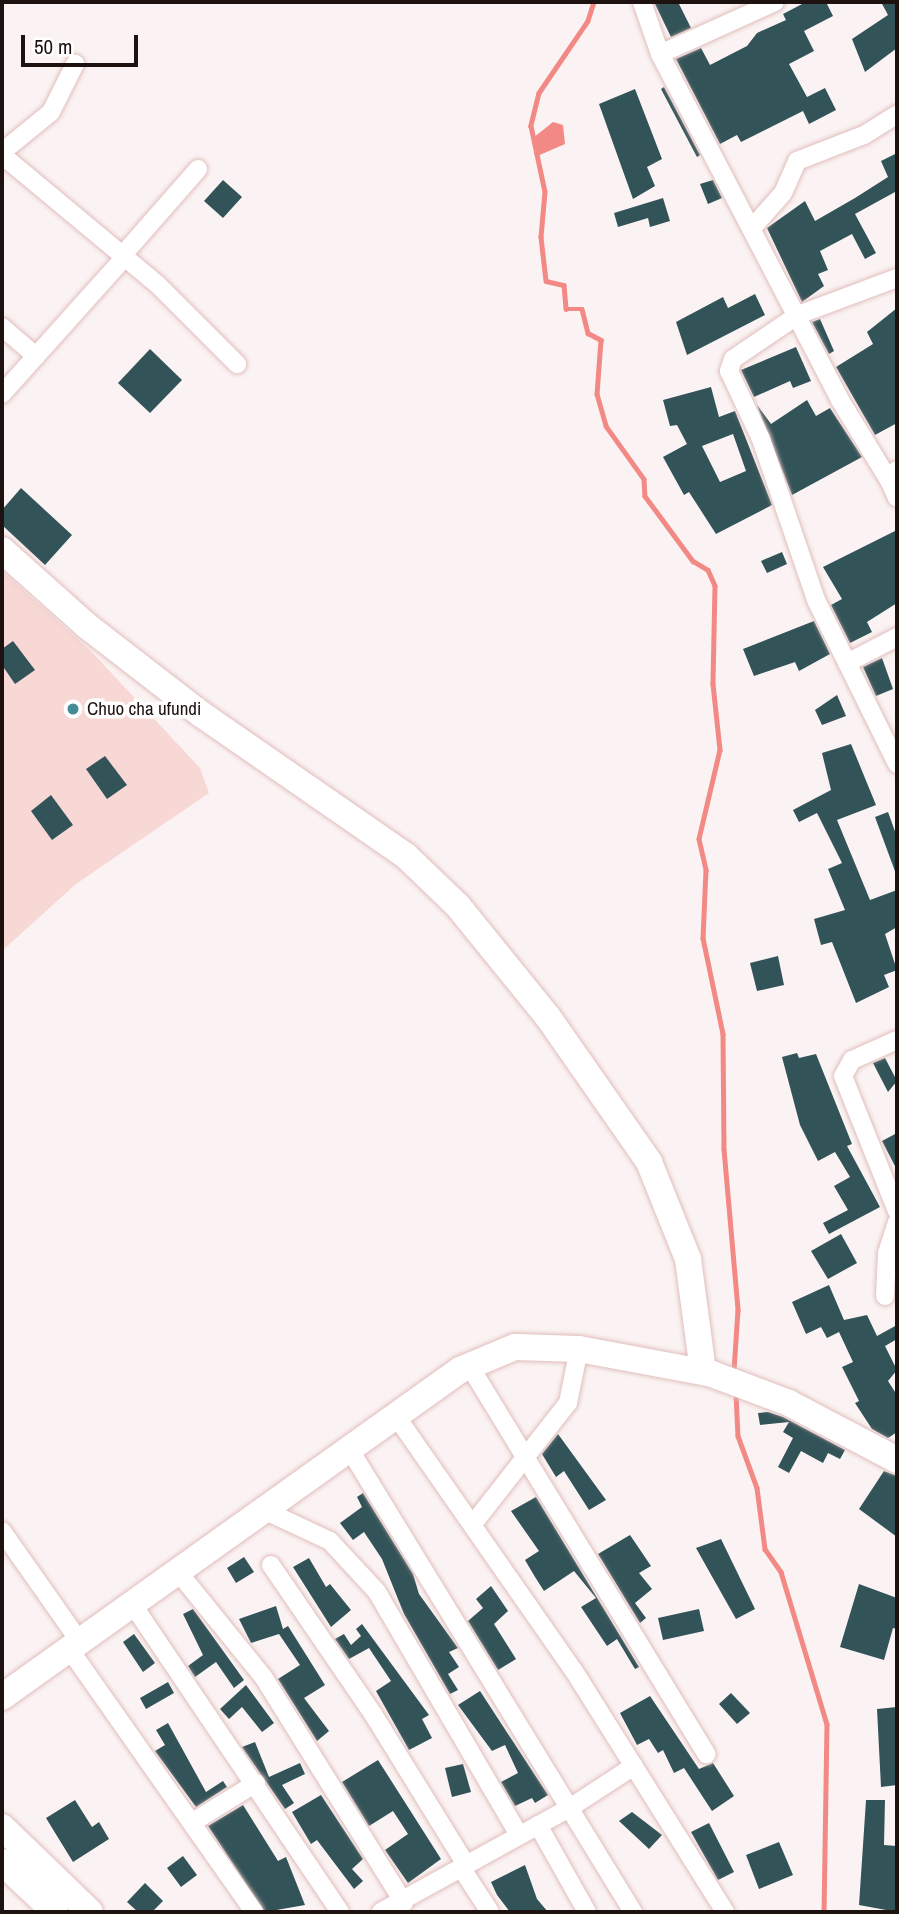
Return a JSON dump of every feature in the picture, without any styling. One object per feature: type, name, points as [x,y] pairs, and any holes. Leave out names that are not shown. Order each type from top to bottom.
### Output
[{"type":"street","points":[[642,2],[660,54],[798,315],[895,483]]},
{"type":"street","points":[[660,54],[775,2]]},
{"type":"street","points":[[75,64],[51,112],[2,156],[122,258],[158,285],[237,364]]},
{"type":"street","points":[[753,227],[783,193],[797,161],[864,135],[897,114]]},
{"type":"street","points":[[2,394],[198,169]]},
{"type":"street","points":[[897,278],[798,315],[733,359],[729,371],[761,439],[796,551],[846,663],[897,764]]},
{"type":"street","points":[[2,327],[36,356]]},
{"type":"street","points":[[2,550],[87,626],[201,714],[406,856],[458,906],[548,1017],[649,1162],[688,1259],[725,1379]]},
{"type":"street","points":[[846,663],[897,637]]},
{"type":"street","points":[[897,1040],[852,1060],[843,1076],[897,1211]]},
{"type":"street","points":[[885,1296],[887,1253],[897,1223]]},
{"type":"street","points":[[2,1697],[469,1365],[515,1347],[579,1349],[725,1379],[897,1460]]},
{"type":"street","points":[[473,1524],[568,1403],[579,1349]]},
{"type":"street","points":[[469,1365],[706,1754]]},
{"type":"street","points":[[396,1416],[473,1524],[634,1766],[725,1912]]},
{"type":"street","points":[[350,1450],[633,1912]]},
{"type":"street","points":[[266,1511],[330,1541],[377,1592],[519,1835]]},
{"type":"street","points":[[2,1531],[75,1646],[254,1912]]},
{"type":"street","points":[[271,1565],[373,1714],[489,1912]]},
{"type":"street","points":[[179,1573],[264,1678],[411,1905]]},
{"type":"street","points":[[133,1605],[256,1783],[340,1912]]},
{"type":"street","points":[[381,1912],[411,1905],[464,1867],[571,1807],[634,1766]]},
{"type":"street","points":[[193,1822],[256,1783]]},
{"type":"street","points":[[538,1825],[587,1912]]},
{"type":"street","points":[[2,1827],[90,1912]]},
{"type":"street","points":[[2,1862],[55,1912]]},
{"type":"shaded area","points":[[553,122],[563,125],[565,144],[535,157],[533,138]]},
{"type":"shaded area","name":"Chuo cha ufundi","points":[[2,571],[90,650],[200,768],[209,793],[76,884],[2,951]]},
{"type":"building","points":[[654,2],[678,2],[691,28],[671,37]]},
{"type":"building","points":[[806,2],[826,2],[833,16],[804,31],[814,51],[789,64],[807,97],[825,88],[836,110],[809,124],[803,111],[741,142],[737,135],[720,144],[676,59],[701,48],[710,65],[747,46],[757,33],[786,20],[783,14]]},
{"type":"building","points":[[881,2],[897,2],[897,48],[865,72],[852,39],[888,15]]},
{"type":"building","points":[[664,87],[700,155],[697,157],[661,89]]},
{"type":"building","points":[[635,89],[662,159],[647,167],[655,186],[633,199],[599,104]]},
{"type":"building","points":[[897,153],[897,197],[895,192],[855,214],[876,253],[865,259],[852,234],[820,251],[828,270],[818,274],[824,286],[802,302],[767,228],[805,201],[815,221],[855,198],[888,177],[881,161]]},
{"type":"building","points":[[223,180],[242,197],[223,218],[204,201]]},
{"type":"building","points":[[713,180],[722,198],[708,204],[700,184]]},
{"type":"building","points":[[663,198],[670,221],[650,227],[648,218],[618,227],[614,213]]},
{"type":"building","points":[[755,294],[765,315],[687,355],[676,322],[723,297],[728,308]]},
{"type":"building","points":[[897,308],[897,423],[875,435],[836,367],[873,344],[867,332]]},
{"type":"building","points":[[820,319],[834,351],[829,354],[812,322]]},
{"type":"building","points":[[796,347],[811,381],[793,388],[790,381],[754,397],[741,370]]},
{"type":"building","points":[[150,349],[182,380],[150,413],[118,383]]},
{"type":"building","points":[[711,387],[719,417],[735,411],[772,505],[716,534],[689,492],[684,495],[663,457],[687,444],[677,425],[670,426],[663,400]],"holes":[[[733,434],[746,471],[720,482],[702,446]]]},
{"type":"building","points":[[807,400],[816,416],[830,408],[862,457],[792,495],[757,405],[771,424]]},
{"type":"building","points":[[21,488],[72,535],[45,565],[2,525],[2,510]]},
{"type":"building","points":[[897,530],[897,603],[867,622],[872,632],[850,643],[831,605],[842,599],[823,567]]},
{"type":"building","points":[[782,552],[787,564],[767,573],[761,561]]},
{"type":"building","points":[[814,621],[830,654],[799,671],[795,662],[754,676],[743,649]]},
{"type":"building","points":[[13,641],[35,670],[15,684],[2,665],[2,649]]},
{"type":"building","points":[[882,658],[893,689],[876,696],[863,667]]},
{"type":"building","points":[[837,695],[846,716],[822,725],[815,710]]},
{"type":"building","points":[[851,744],[876,805],[837,820],[870,900],[897,890],[897,927],[885,934],[897,970],[884,975],[889,987],[856,1003],[832,942],[821,945],[814,919],[845,910],[828,869],[842,863],[817,813],[799,822],[793,810],[831,790],[822,753]]},
{"type":"building","points":[[105,756],[127,785],[107,799],[86,769]]},
{"type":"building","points":[[51,795],[73,825],[52,840],[31,811]]},
{"type":"building","points":[[888,812],[897,837],[896,874],[875,817]]},
{"type":"building","points":[[778,956],[784,985],[757,991],[750,963]]},
{"type":"building","points":[[797,1053],[799,1058],[816,1054],[852,1144],[847,1146],[880,1207],[829,1234],[823,1223],[848,1210],[834,1186],[850,1177],[835,1152],[818,1161],[800,1125],[782,1057]]},
{"type":"building","points":[[885,1058],[897,1081],[888,1092],[873,1063]]},
{"type":"building","points":[[897,1133],[897,1170],[882,1141]]},
{"type":"building","points":[[841,1234],[857,1263],[828,1279],[811,1251]]},
{"type":"building","points":[[829,1285],[844,1320],[867,1315],[877,1336],[897,1325],[897,1339],[885,1346],[897,1370],[888,1381],[897,1395],[897,1432],[888,1438],[872,1429],[855,1403],[859,1401],[842,1367],[853,1362],[839,1332],[827,1338],[821,1327],[806,1334],[792,1302]]},
{"type":"building","points":[[768,1412],[783,1417],[845,1450],[840,1459],[828,1453],[823,1463],[801,1451],[789,1473],[778,1467],[793,1438],[783,1432],[789,1422],[760,1425],[758,1413]]},
{"type":"building","points":[[558,1434],[606,1500],[589,1510],[564,1471],[556,1477],[542,1454]]},
{"type":"building","points":[[884,1471],[897,1476],[897,1537],[859,1509]]},
{"type":"building","points":[[363,1493],[413,1574],[419,1594],[458,1648],[449,1652],[459,1667],[448,1674],[458,1690],[450,1694],[404,1614],[382,1559],[364,1532],[353,1540],[340,1523],[362,1507],[357,1497]]},
{"type":"building","points":[[536,1497],[639,1667],[635,1669],[617,1639],[607,1646],[581,1607],[596,1598],[574,1571],[544,1591],[535,1577],[525,1560],[539,1551],[511,1511]]},
{"type":"building","points":[[630,1535],[651,1566],[639,1573],[652,1589],[635,1603],[646,1618],[640,1623],[598,1554]]},
{"type":"building","points":[[721,1539],[755,1609],[736,1619],[696,1548]]},
{"type":"building","points":[[244,1557],[254,1572],[236,1583],[227,1568]]},
{"type":"building","points":[[309,1558],[326,1587],[330,1584],[351,1610],[331,1627],[293,1567]]},
{"type":"building","points":[[859,1584],[897,1598],[897,1629],[893,1628],[884,1660],[840,1647]]},
{"type":"building","points":[[491,1586],[508,1611],[494,1624],[516,1659],[498,1670],[468,1621],[483,1608],[476,1599]]},
{"type":"building","points":[[276,1606],[283,1629],[288,1626],[325,1685],[304,1698],[329,1731],[317,1741],[278,1679],[300,1665],[279,1634],[251,1643],[239,1619]]},
{"type":"building","points":[[193,1609],[244,1680],[234,1688],[216,1662],[195,1677],[188,1666],[203,1655],[183,1614]]},
{"type":"building","points":[[699,1609],[704,1631],[663,1640],[658,1618]]},
{"type":"building","points":[[362,1624],[429,1715],[422,1719],[432,1738],[409,1750],[376,1691],[391,1681],[369,1648],[349,1659],[335,1639],[344,1634],[351,1645],[361,1636],[356,1629]]},
{"type":"building","points":[[134,1634],[155,1663],[143,1672],[123,1642]]},
{"type":"building","points":[[168,1682],[174,1693],[146,1709],[140,1698]]},
{"type":"building","points":[[246,1685],[274,1723],[262,1732],[242,1707],[229,1719],[220,1709]]},
{"type":"building","points":[[480,1691],[548,1795],[535,1803],[532,1798],[515,1806],[501,1782],[518,1773],[505,1745],[492,1751],[458,1705]]},
{"type":"building","points":[[731,1693],[750,1713],[737,1724],[719,1704]]},
{"type":"building","points":[[650,1696],[699,1769],[713,1763],[734,1796],[712,1811],[684,1768],[674,1773],[663,1750],[658,1753],[649,1739],[637,1745],[620,1713]]},
{"type":"building","points":[[897,1707],[897,1785],[881,1787],[877,1709]]},
{"type":"building","points":[[168,1723],[206,1792],[223,1781],[227,1787],[196,1807],[155,1751],[165,1745],[156,1730]]},
{"type":"building","points":[[255,1742],[269,1777],[300,1763],[305,1774],[282,1785],[294,1803],[285,1809],[242,1747]]},
{"type":"building","points":[[378,1760],[441,1859],[408,1883],[385,1850],[408,1834],[393,1811],[369,1826],[342,1782]]},
{"type":"building","points":[[463,1764],[471,1792],[452,1797],[445,1768]]},
{"type":"building","points":[[321,1795],[363,1859],[352,1869],[363,1881],[354,1889],[317,1840],[311,1844],[292,1812]]},
{"type":"building","points":[[75,1800],[92,1827],[99,1822],[109,1839],[73,1862],[46,1818]]},
{"type":"building","points":[[866,1800],[885,1800],[884,1845],[897,1846],[897,1912],[859,1905]]},
{"type":"building","points":[[243,1805],[278,1861],[286,1857],[305,1905],[265,1912],[208,1826]]},
{"type":"building","points":[[632,1812],[662,1835],[649,1849],[619,1821]]},
{"type":"building","points":[[709,1823],[734,1872],[718,1880],[691,1832]]},
{"type":"building","points":[[779,1842],[793,1875],[759,1889],[746,1855]]},
{"type":"building","points":[[183,1856],[197,1875],[181,1887],[167,1868]]},
{"type":"building","points":[[525,1865],[537,1899],[548,1912],[510,1912],[497,1895],[491,1882]]},
{"type":"building","points":[[145,1883],[163,1901],[152,1912],[138,1912],[127,1902]]},
{"type":"waterway","points":[[594,2],[588,21],[539,93],[531,126],[545,192],[541,237],[546,281],[564,285],[566,309],[582,309],[588,333],[601,340],[597,394],[606,426],[644,479],[645,496],[693,561],[708,570],[715,586],[713,684],[720,750],[699,839],[706,870],[703,938],[723,1034],[724,1149],[738,1310],[734,1371]]},
{"type":"waterway","points":[[736,1394],[738,1436],[757,1488],[765,1549],[781,1572],[827,1724],[824,1912]]},
{"type":"place","name":"Chuo cha ufundi","points":[[73,709]]}]
